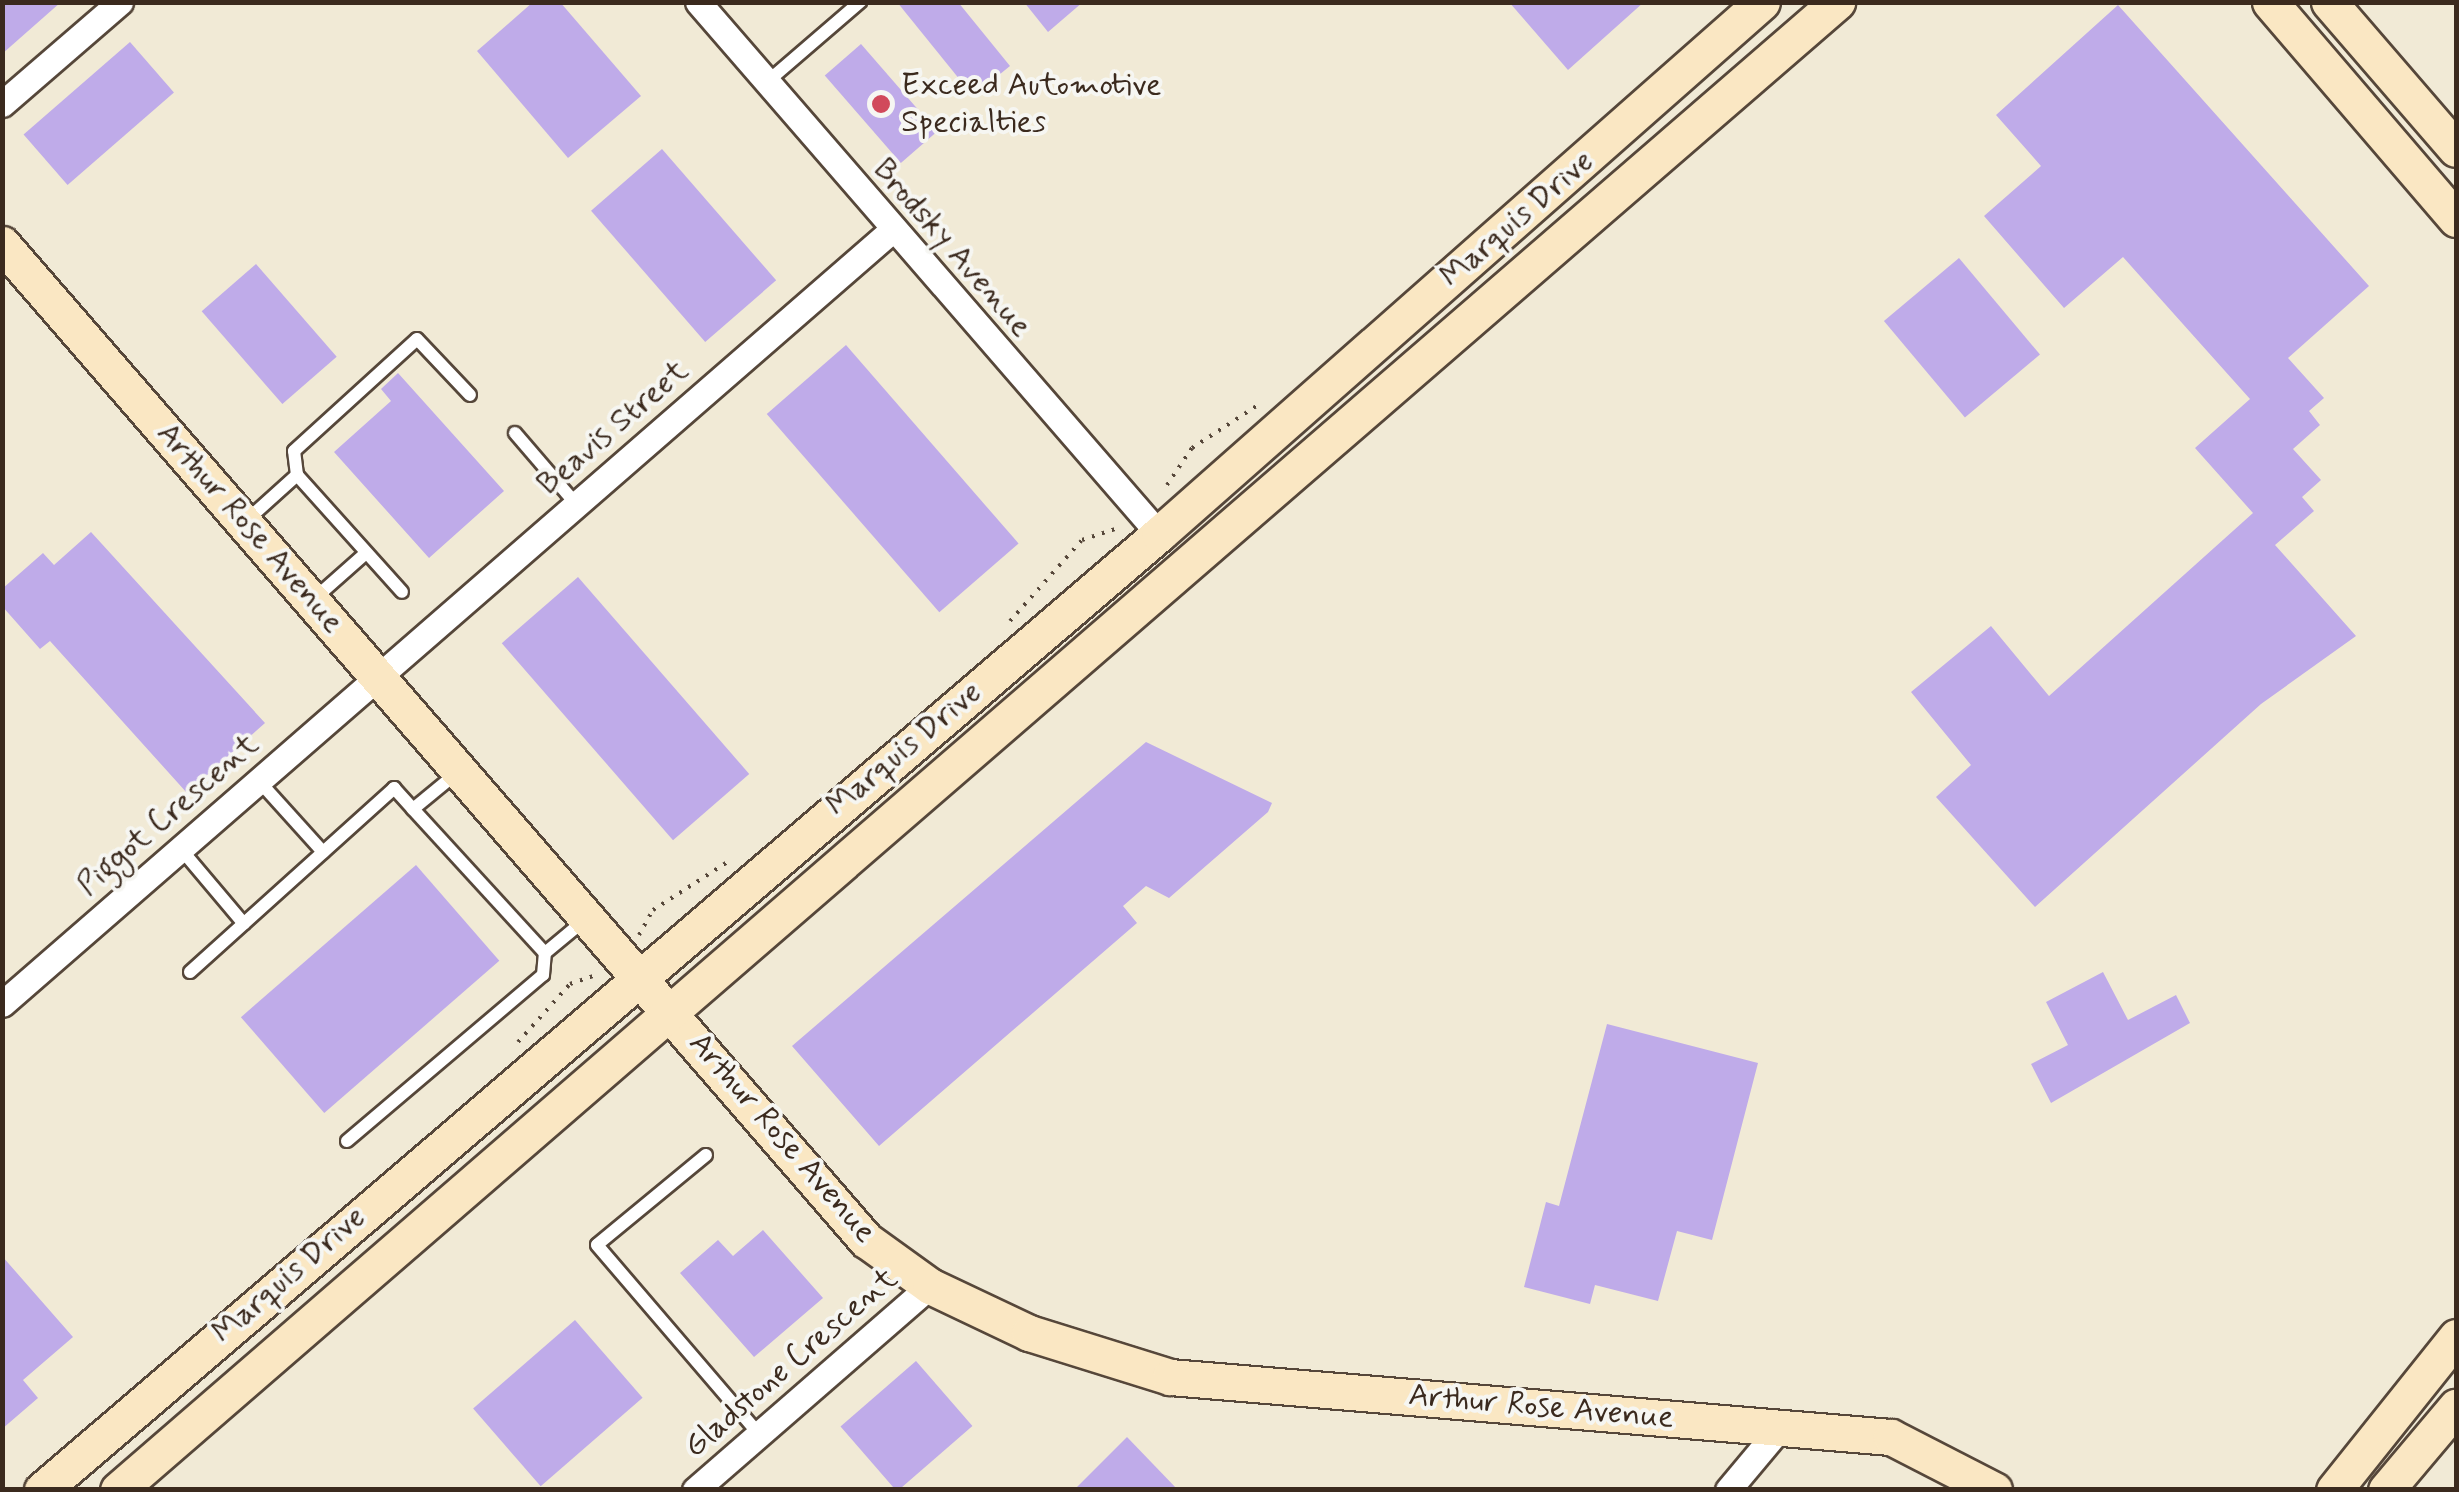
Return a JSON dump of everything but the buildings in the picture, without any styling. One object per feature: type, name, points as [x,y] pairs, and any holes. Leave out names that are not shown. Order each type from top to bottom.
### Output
[{"type":"main road","name":"Marquis Drive","points":[[42,1490],[638,973],[1159,534],[1762,2]]},
{"type":"main road","name":"Marquis Drive","points":[[118,1490],[1837,2]]},
{"type":"main road","points":[[2270,2],[2456,219]]},
{"type":"main road","points":[[2329,2],[2456,150]]},
{"type":"main road","name":"Arthur Rose Avenue","points":[[2,244],[671,1010],[866,1240],[930,1286],[1029,1333],[1170,1377],[1891,1437],[1994,1490]]},
{"type":"main road","points":[[2337,1484],[2456,1336]]},
{"type":"main road","points":[[2386,1490],[2456,1407]]},
{"type":"street","points":[[2,104],[120,2]]},
{"type":"street","name":"Brodsky Avenue","points":[[698,2],[1159,534]]},
{"type":"street","name":"Beavis Street","points":[[377,675],[892,230]]},
{"type":"street","name":"Piggot Crescent","points":[[2,1004],[377,675]]},
{"type":"street","name":"Gladstone Crescent","points":[[695,1490],[930,1286]]},
{"type":"street","points":[[1728,1490],[1779,1429]]},
{"type":"lane","points":[[768,82],[860,2]]},
{"type":"lane","points":[[402,592],[297,476],[294,451],[417,339],[470,395]]},
{"type":"lane","points":[[516,434],[576,504]]},
{"type":"lane","points":[[244,522],[297,476]]},
{"type":"lane","points":[[312,600],[366,553]]},
{"type":"lane","points":[[414,809],[460,770]]},
{"type":"lane","points":[[258,780],[323,852]]},
{"type":"lane","points":[[190,972],[394,788],[545,953]]},
{"type":"lane","points":[[180,848],[244,924]]},
{"type":"lane","points":[[347,1141],[543,975],[545,953],[589,917]]},
{"type":"lane","points":[[706,1155],[597,1244],[759,1434]]},
{"type":"place","name":"Exceed Automotive Specialties","points":[[881,104]]}]
